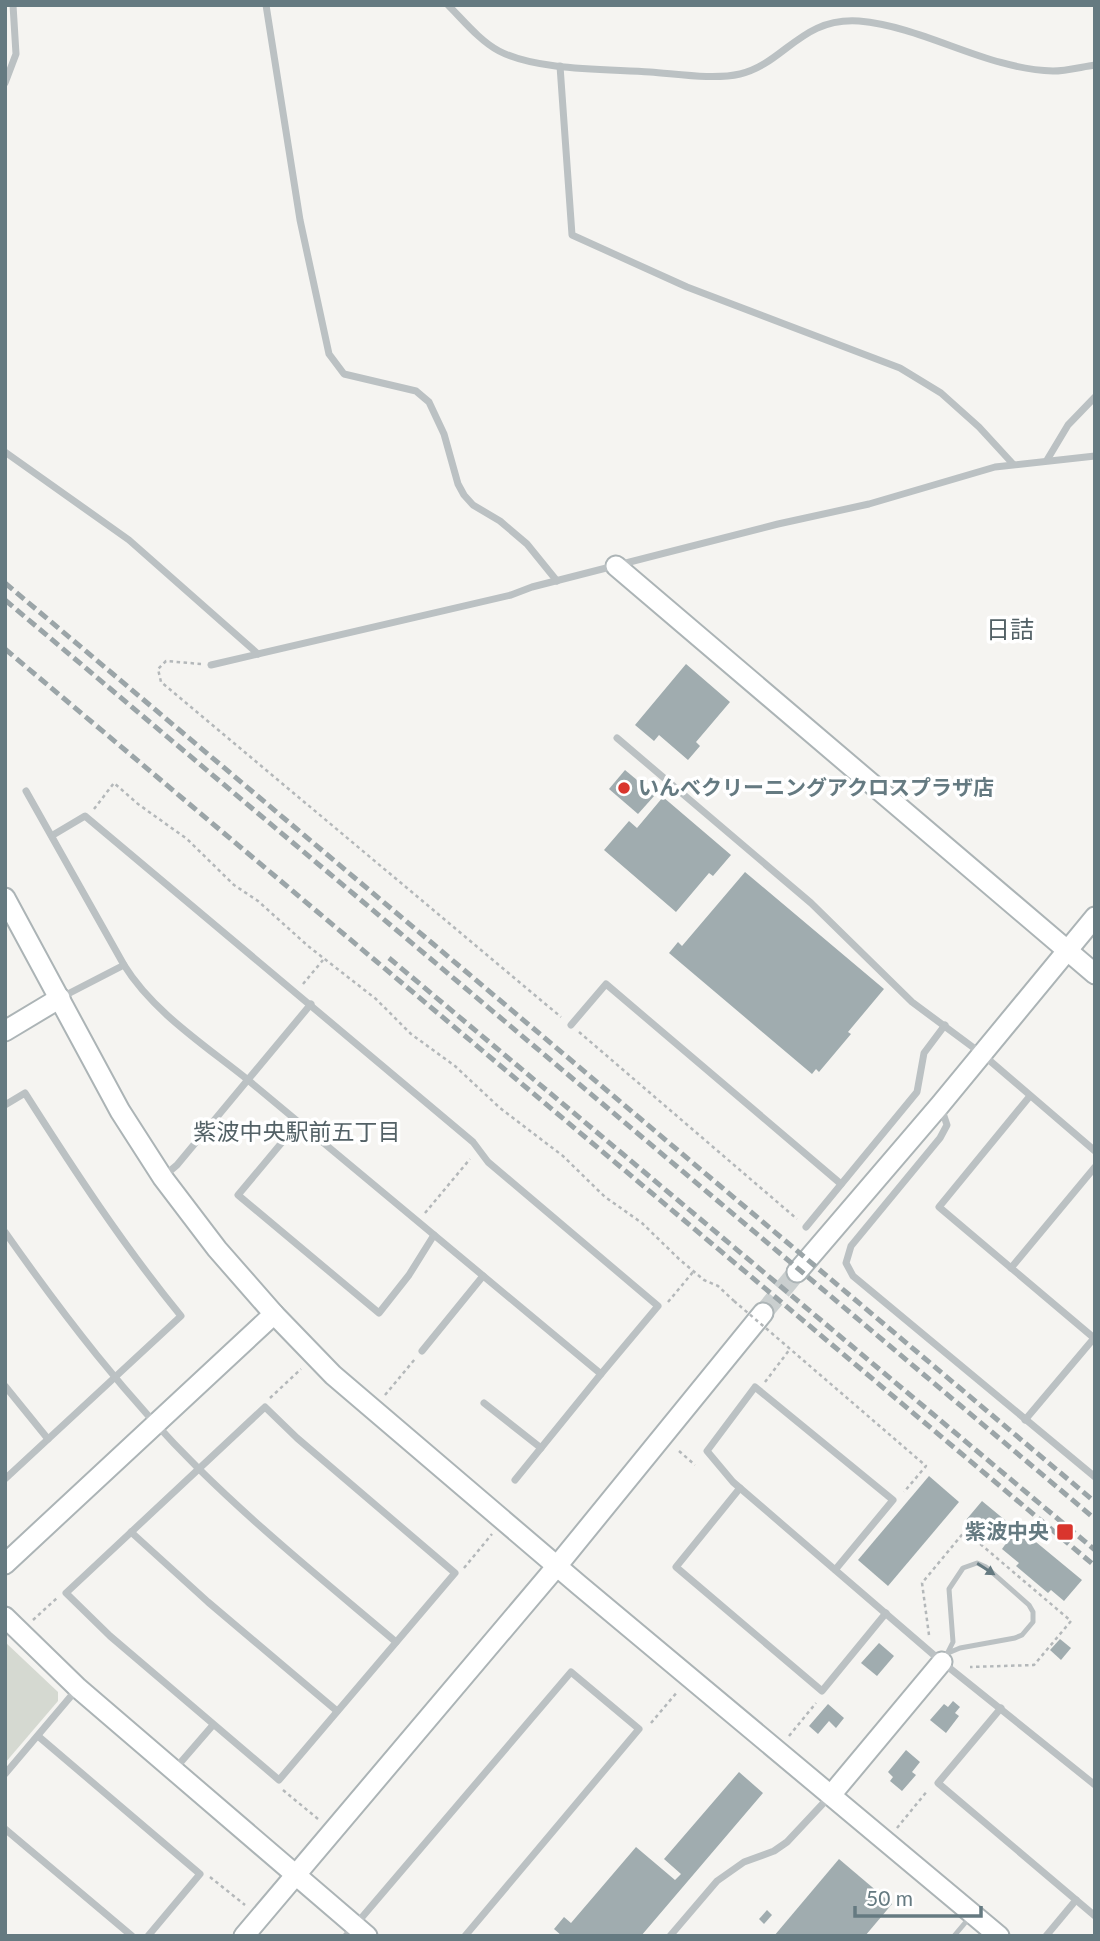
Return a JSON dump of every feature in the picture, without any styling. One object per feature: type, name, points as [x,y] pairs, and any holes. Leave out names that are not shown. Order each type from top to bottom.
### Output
[{"type":"street","points":[[5,83],[16,54],[13,5]]},
{"type":"street","points":[[266,5],[300,220],[329,354],[344,374],[360,380],[416,391],[429,402],[444,434],[458,484],[464,495],[527,544],[556,581]]},
{"type":"street","points":[[448,5],[498,50],[521,60],[560,66],[700,75],[740,74],[763,64],[809,30],[840,22],[858,21],[900,29],[1001,63],[1054,71],[1095,65]]},
{"type":"street","points":[[560,66],[572,235],[687,287],[900,368],[941,393],[1013,464]]},
{"type":"street","points":[[1047,460],[1068,425],[1095,397]]},
{"type":"street","points":[[5,452],[129,540],[258,654]]},
{"type":"street","points":[[211,665],[511,595],[615,566],[869,504],[995,467],[1095,456]]},
{"type":"street","points":[[615,566],[1095,974]]},
{"type":"street","points":[[617,738],[811,902],[912,1002],[982,1054],[1095,1151]]},
{"type":"street","points":[[26,791],[124,965],[156,1003],[192,1036],[601,1374]]},
{"type":"street","points":[[53,835],[85,816],[88,818],[473,1142],[488,1162],[658,1306],[515,1479]]},
{"type":"street","points":[[5,898],[120,1111],[163,1178],[217,1249],[274,1314],[333,1375],[999,1936]]},
{"type":"street","points":[[797,1272],[940,1105],[1095,917]]},
{"type":"street","points":[[5,1031],[60,998],[124,965]]},
{"type":"street","points":[[571,1025],[606,984],[841,1184]]},
{"type":"street","points":[[163,1178],[177,1165],[311,1004]]},
{"type":"street","points":[[806,1227],[917,1092],[924,1053],[945,1026]]},
{"type":"street","points":[[5,1105],[25,1093],[139,1265],[181,1316],[5,1479]]},
{"type":"street","points":[[1025,1420],[1094,1338],[939,1207],[1031,1096]]},
{"type":"street","points":[[940,1105],[947,1125],[940,1138],[851,1246],[846,1263],[853,1276],[1095,1478]]},
{"type":"street","points":[[299,1122],[238,1195],[379,1312],[409,1275],[434,1235]]},
{"type":"street","points":[[1011,1268],[1095,1167]]},
{"type":"street","points":[[5,1232],[62,1312],[115,1378],[199,1469],[249,1517],[396,1642]]},
{"type":"street","points":[[422,1351],[483,1276]]},
{"type":"street","points":[[244,1936],[557,1566],[763,1313]]},
{"type":"street","points":[[5,1564],[274,1314]]},
{"type":"street","points":[[5,1386],[48,1439]]},
{"type":"street","points":[[835,1570],[893,1500],[755,1387],[707,1451],[740,1488],[835,1570],[886,1613],[945,1658],[1001,1708],[1092,1782],[1095,1773]]},
{"type":"street","points":[[484,1402],[541,1448]]},
{"type":"street","points":[[265,1407],[455,1573],[279,1780],[110,1636],[66,1593],[199,1469],[265,1407]]},
{"type":"street","points":[[740,1488],[676,1567],[822,1691],[886,1613]]},
{"type":"street","points":[[131,1532],[208,1602],[337,1711]]},
{"type":"street","points":[[5,1617],[78,1688],[296,1875],[356,1932],[571,1672],[639,1729],[465,1936]]},
{"type":"street","points":[[670,1936],[716,1881],[744,1862],[774,1851],[787,1842],[831,1795],[945,1658]]},
{"type":"street","points":[[5,1774],[78,1688]]},
{"type":"street","points":[[1001,1708],[938,1783],[1095,1916]]},
{"type":"street","points":[[174,1771],[213,1725]]},
{"type":"street","points":[[37,1737],[200,1874],[148,1936]]},
{"type":"street","points":[[5,1829],[132,1936]]},
{"type":"street","points":[[1046,1936],[1076,1900]]},
{"type":"lane","points":[[977,1563],[986,1567],[1029,1605],[1033,1612],[1033,1622],[1022,1635],[1015,1638],[960,1648],[945,1658],[953,1643],[949,1589],[963,1569],[977,1563]]},
{"type":"lane","points":[[954,1936],[972,1913]]},
{"type":"path","points":[[211,665],[166,661],[158,669],[161,682],[571,1025],[806,1227]]},
{"type":"path","points":[[88,818],[114,783],[187,839],[234,885],[258,901],[324,959],[376,999],[411,1034],[455,1066],[500,1108],[563,1156],[605,1197],[642,1223],[704,1280],[719,1286],[926,1466],[901,1496],[893,1500]]},
{"type":"path","points":[[296,992],[324,959]]},
{"type":"path","points":[[425,1213],[478,1149]]},
{"type":"path","points":[[658,1306],[668,1302],[694,1271]]},
{"type":"path","points":[[759,1390],[790,1349]]},
{"type":"path","points":[[386,1395],[422,1351]]},
{"type":"path","points":[[265,1407],[302,1369]]},
{"type":"path","points":[[679,1451],[695,1465]]},
{"type":"path","points":[[929,1636],[922,1583],[965,1531],[1071,1621],[1034,1665],[970,1667]]},
{"type":"path","points":[[455,1573],[463,1568],[492,1534]]},
{"type":"path","points":[[28,1624],[66,1593]]},
{"type":"path","points":[[639,1729],[649,1726],[678,1691]]},
{"type":"path","points":[[789,1735],[820,1698],[822,1691]]},
{"type":"path","points":[[279,1780],[283,1790],[318,1819]]},
{"type":"path","points":[[897,1828],[930,1788],[938,1783]]},
{"type":"path","points":[[200,1874],[208,1875],[245,1905]]},
{"type":"shaded area","points":[[5,1642],[58,1692],[58,1701],[5,1763]]},
{"type":"building","points":[[686,664],[730,702],[696,742],[700,746],[688,760],[659,735],[654,741],[635,725]]},
{"type":"building","points":[[625,770],[655,795],[638,814],[609,789]]},
{"type":"building","points":[[663,797],[731,855],[713,876],[709,873],[676,912],[604,850],[629,821],[637,828]]},
{"type":"building","points":[[745,872],[884,989],[819,1072],[816,1069],[812,1074],[669,953],[678,942],[682,946]]},
{"type":"building","points":[[929,1476],[959,1502],[888,1586],[858,1560]]},
{"type":"building","points":[[982,1501],[1011,1525],[1008,1529],[1014,1534],[1019,1528],[1082,1580],[1064,1601],[1051,1590],[1048,1593],[1016,1566],[1019,1563],[1002,1549],[1007,1542],[1001,1537],[995,1544],[966,1520]]},
{"type":"building","points":[[1060,1639],[1071,1648],[1061,1660],[1050,1650]]},
{"type":"building","points":[[879,1643],[894,1656],[877,1676],[861,1663]]},
{"type":"building","points":[[953,1701],[960,1707],[955,1713],[959,1716],[946,1733],[930,1720],[944,1704],[948,1707]]},
{"type":"building","points":[[828,1704],[844,1718],[836,1728],[829,1721],[818,1734],[809,1726]]},
{"type":"building","points":[[906,1750],[920,1762],[912,1772],[916,1775],[902,1791],[890,1781],[893,1777],[888,1772]]},
{"type":"building","points":[[739,1772],[763,1793],[641,1936],[562,1936],[554,1929],[564,1917],[571,1923],[636,1847],[675,1880],[681,1874],[664,1859]]},
{"type":"building","points":[[839,1859],[892,1904],[865,1936],[774,1936]]},
{"type":"building","points":[[767,1910],[772,1915],[764,1924],[759,1919]]},
{"type":"tunnel","points":[[763,1313],[797,1272]]},
{"type":"railway","points":[[5,583],[1095,1502]]},
{"type":"railway","points":[[5,600],[1095,1519]]},
{"type":"railway","points":[[5,649],[1095,1566]]},
{"type":"railway","points":[[389,958],[1095,1550]]},
{"type":"place","name":"いんべクリーニングアクロスプラザ店","points":[[624,788]]},
{"type":"place","name":"紫波中央","points":[[1065,1532]]},
{"type":"district","name":"日詰","points":[[1010,630]]},
{"type":"district","name":"紫波中央駅前五丁目","points":[[297,1132]]}]
